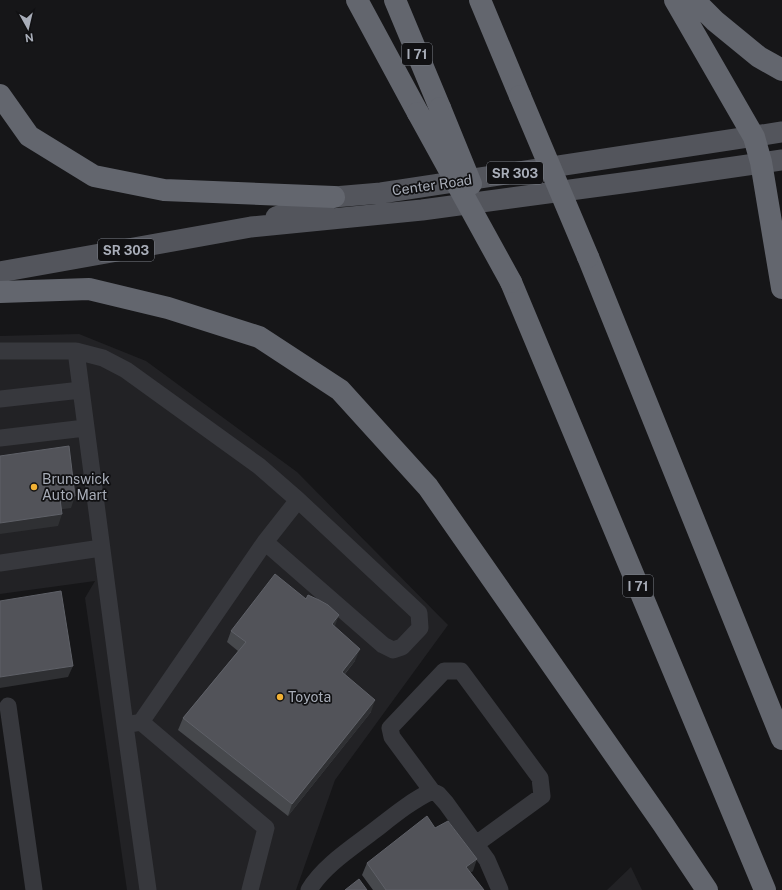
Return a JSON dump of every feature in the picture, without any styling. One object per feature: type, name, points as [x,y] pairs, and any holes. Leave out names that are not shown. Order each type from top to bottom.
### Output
[{"type":"highway","points":[[357,0],[512,282]]},
{"type":"highway","name":"I 71","points":[[395,0],[765,890]]},
{"type":"highway","points":[[480,0],[588,257],[782,738]]},
{"type":"highway","points":[[675,0],[754,137],[772,161],[782,288]]},
{"type":"highway","points":[[694,0],[715,21],[759,57],[782,70]]},
{"type":"highway","points":[[0,95],[29,136],[94,176],[164,190],[334,197]]},
{"type":"highway","points":[[0,292],[90,289],[168,308],[259,337],[340,390],[428,486],[659,817],[708,890]]},
{"type":"main road","name":"Center Road","points":[[251,228],[283,214],[334,197],[381,193],[782,132]]},
{"type":"main road","name":"Center Road","points":[[0,272],[251,228],[422,210],[772,161]]},
{"type":"lane","points":[[0,351],[76,351],[103,358],[126,370],[259,466],[298,500],[419,613],[420,628],[402,647],[393,650],[383,645],[264,542]]},
{"type":"lane","points":[[76,351],[101,548],[133,724],[148,890]]},
{"type":"lane","points":[[0,400],[81,390]]},
{"type":"lane","points":[[0,438],[85,428]]},
{"type":"lane","points":[[133,724],[264,542],[298,500]]},
{"type":"lane","points":[[0,563],[101,548]]},
{"type":"lane","points":[[476,844],[542,796],[540,778],[461,671],[444,671],[390,728],[392,737],[432,791],[438,794],[446,803],[476,844],[488,860],[500,890]]},
{"type":"lane","points":[[8,706],[34,890]]},
{"type":"lane","points":[[133,724],[266,828],[250,890]]},
{"type":"lane","points":[[309,890],[315,879],[345,852],[417,798],[432,791]]},
{"type":"shaded area","points":[[79,334],[146,361],[297,472],[448,625],[335,780],[296,890],[127,890],[85,598],[95,581],[0,594],[0,336]]},
{"type":"shaded area","points":[[631,867],[642,890],[607,890]]},
{"type":"building","name":"Brunswick Auto Mart","points":[[69,446],[75,496],[60,499],[62,514],[0,523],[0,456]]},
{"type":"building","name":"Toyota","points":[[275,574],[306,599],[308,595],[319,600],[328,605],[339,615],[332,624],[360,649],[342,672],[375,700],[292,804],[183,718],[246,642],[231,631]]},
{"type":"building","points":[[61,591],[73,666],[0,677],[0,601]]},
{"type":"building","points":[[427,816],[435,828],[448,821],[477,859],[466,867],[484,890],[386,890],[367,863]]},
{"type":"building","points":[[359,879],[367,890],[345,890]]},
{"type":"place","name":"Brunswick Auto Mart","points":[[34,487]]},
{"type":"place","name":"Toyota","points":[[280,697]]}]
